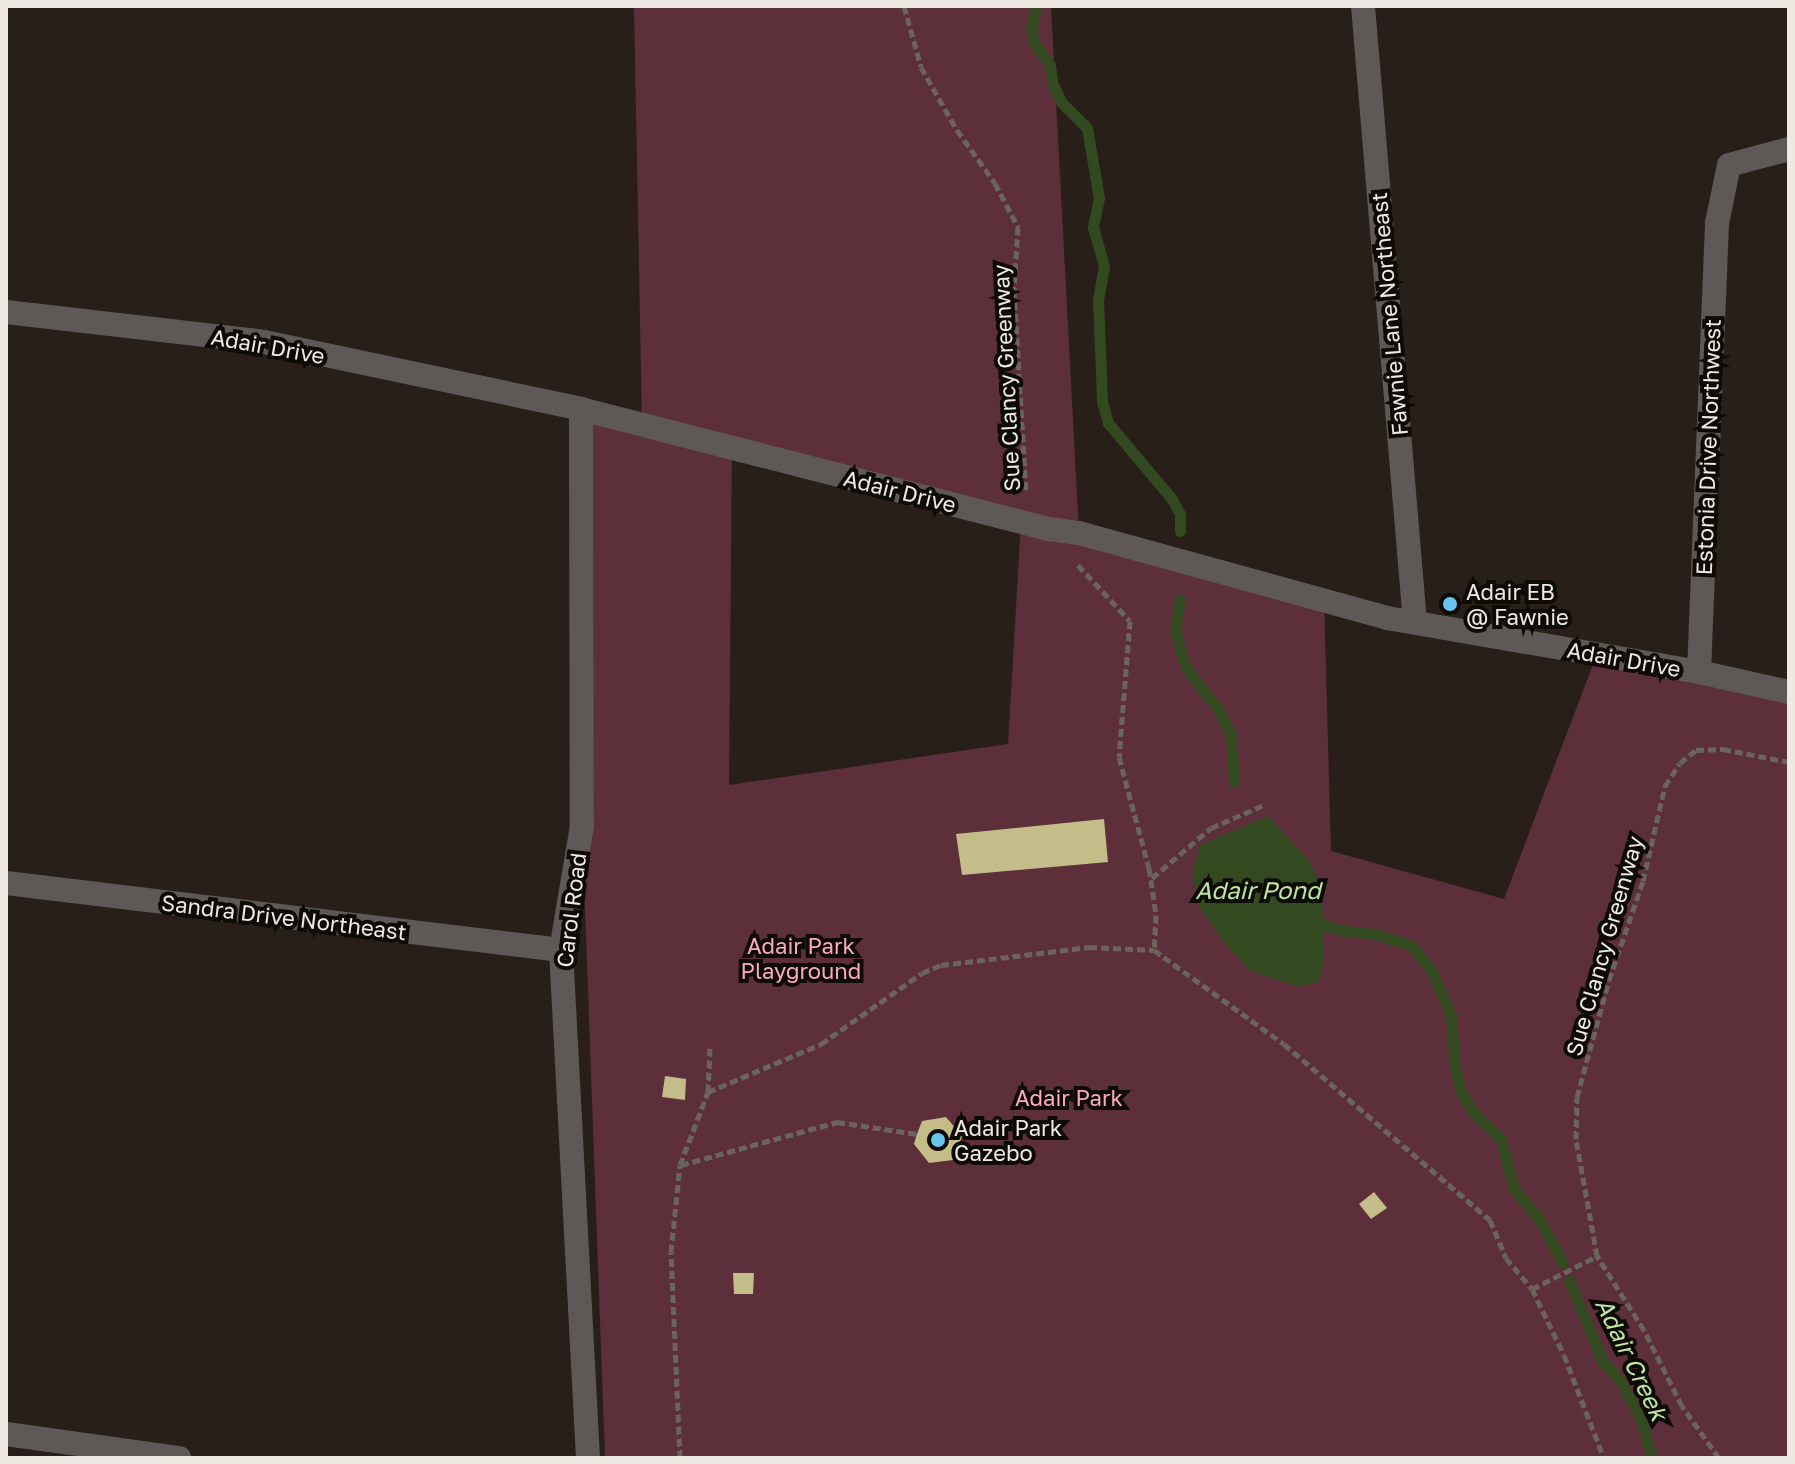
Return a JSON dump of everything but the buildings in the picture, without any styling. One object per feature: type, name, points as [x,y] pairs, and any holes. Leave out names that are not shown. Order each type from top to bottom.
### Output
[{"type":"street","name":"Fawnie Lane Northeast","points":[[1363,6],[1415,623]]},
{"type":"street","name":"Estonia Drive Northwest","points":[[1699,672],[1717,223],[1729,165],[1789,149]]},
{"type":"street","name":"Adair Drive","points":[[6,312],[264,342],[581,409],[1050,529],[1079,533],[1387,618],[1699,672],[1789,692]]},
{"type":"street","name":"Carol Road","points":[[581,409],[582,826],[561,950],[588,1458]]},
{"type":"street","name":"Sandra Drive Northeast","points":[[6,883],[561,950]]},
{"type":"street","points":[[6,1434],[179,1458]]},
{"type":"path","name":"Sue Clancy Greenway","points":[[904,6],[921,67],[957,130],[995,183],[1018,227],[1014,290],[1028,501],[1130,621],[1119,757],[1151,879],[1156,915],[1154,950]]},
{"type":"path","name":"Sue Clancy Greenway","points":[[1719,1458],[1682,1406],[1644,1330],[1597,1256],[1576,1139],[1577,1097],[1609,980],[1643,881],[1665,786],[1680,763],[1696,750],[1723,749],[1789,762]]},
{"type":"path","points":[[1151,879],[1211,828],[1266,804]]},
{"type":"path","points":[[708,1092],[821,1044],[922,973],[941,965],[1089,947],[1154,950],[1284,1044],[1490,1220],[1506,1258],[1532,1289],[1564,1355],[1604,1458]]},
{"type":"path","points":[[680,1458],[671,1252],[680,1165],[708,1092],[710,1048]]},
{"type":"path","points":[[680,1165],[837,1122],[917,1134]]},
{"type":"path","points":[[1532,1289],[1597,1256]]},
{"type":"green space","name":"Adair Park","points":[[634,6],[1051,6],[1079,533],[1324,601],[1331,851],[1504,899],[1597,654],[1789,692],[1789,1458],[605,1458],[582,826],[581,409],[642,425]],"holes":[[[732,448],[1021,522],[1008,744],[729,785]]]},
{"type":"water","name":"Adair Pond","points":[[1268,816],[1310,862],[1322,890],[1324,962],[1319,981],[1300,987],[1250,971],[1223,941],[1200,908],[1192,874],[1200,845]]},
{"type":"waterway","name":"Adair Creek","points":[[1036,6],[1031,29],[1034,43],[1050,65],[1052,82],[1062,103],[1087,128],[1099,198],[1093,227],[1104,266],[1098,300],[1102,401],[1108,423],[1172,499],[1180,514],[1180,531]]},
{"type":"waterway","name":"Adair Creek","points":[[1180,599],[1175,630],[1181,652],[1187,669],[1218,709],[1231,734],[1234,782]]},
{"type":"waterway","name":"Adair Creek","points":[[1325,925],[1343,931],[1376,934],[1412,946],[1432,972],[1451,1015],[1454,1061],[1460,1090],[1472,1111],[1501,1139],[1514,1189],[1539,1219],[1563,1263]]},
{"type":"waterway","name":"Adair Creek","points":[[1569,1280],[1603,1362],[1620,1380],[1640,1417],[1652,1458]]},
{"type":"place","name":"Adair EB @ Fawnie","points":[[1450,604]]},
{"type":"place","name":"Adair Park Gazebo","points":[[938,1140]]},
{"type":"park label","name":"Adair Park Playground","points":[[801,958]]}]
